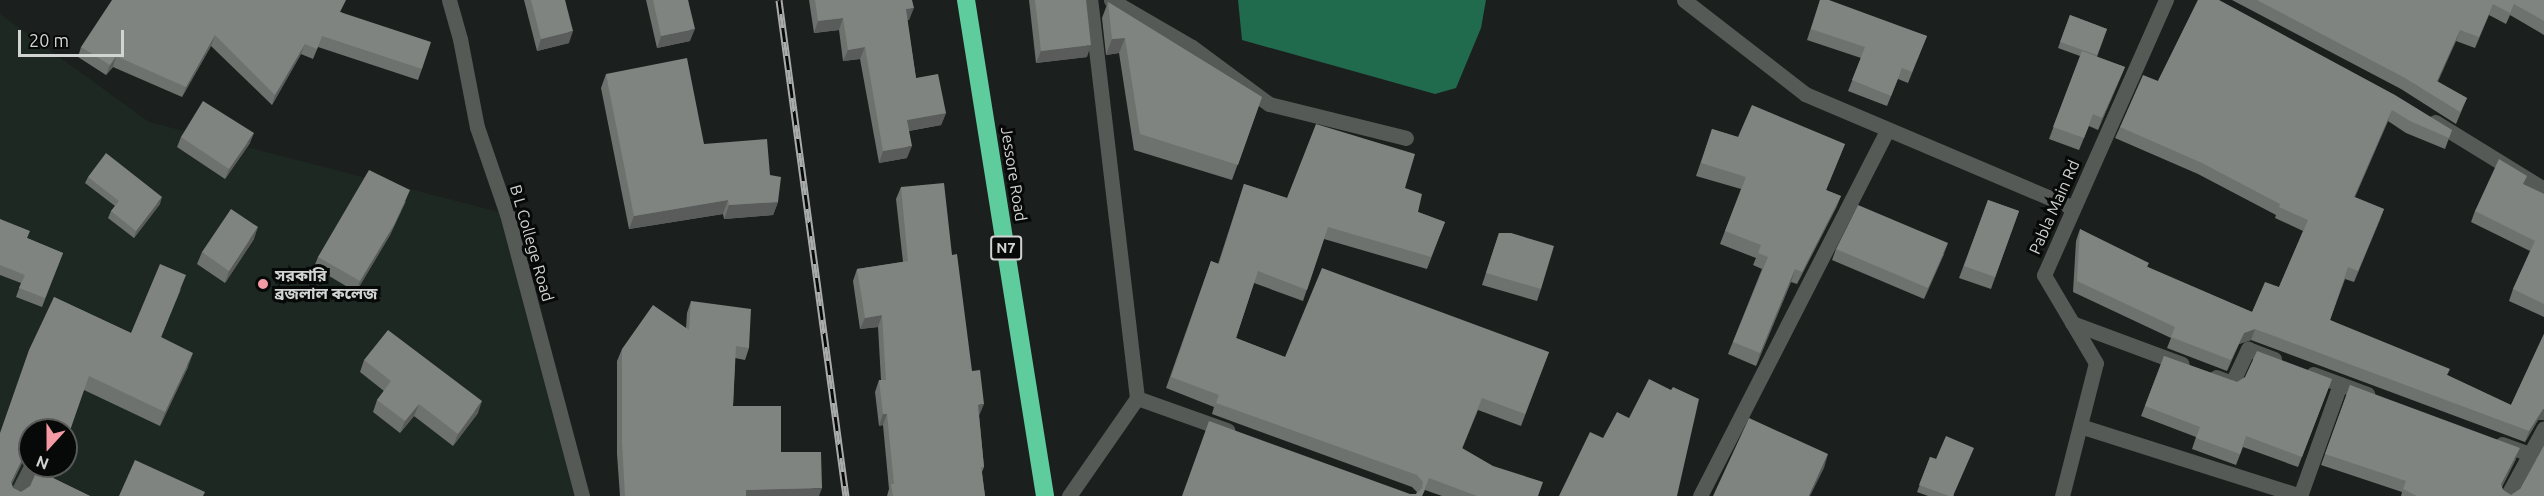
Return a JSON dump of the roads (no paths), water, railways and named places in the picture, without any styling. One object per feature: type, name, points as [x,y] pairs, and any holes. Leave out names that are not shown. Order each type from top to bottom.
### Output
[{"type":"highway","name":"Jessore Road","points":[[966,0],[1045,496]]},
{"type":"street","name":"B L College Road","points":[[449,0],[460,39],[477,127],[507,214],[582,496]]},
{"type":"street","points":[[1069,496],[1137,398],[1090,0]]},
{"type":"street","points":[[1111,0],[1192,47],[1269,104],[1406,138]]},
{"type":"street","points":[[1684,0],[1804,94],[2073,208]]},
{"type":"street","name":"Pabla Main Rd","points":[[2062,496],[2096,363],[2044,275],[2166,0]]},
{"type":"street","points":[[2426,116],[2544,189]]},
{"type":"street","points":[[1700,496],[1887,130]]},
{"type":"street","points":[[2072,323],[2232,383],[2248,350],[2385,400]]},
{"type":"street","points":[[2080,426],[2301,496],[2340,384]]},
{"type":"street","points":[[1137,398],[1246,437]]},
{"type":"street","points":[[2507,496],[2544,428]]},
{"type":"street","points":[[2485,438],[2530,454]]},
{"type":"street","points":[[16,496],[25,478]]},
{"type":"railway","points":[[779,0],[846,496]]},
{"type":"place","name":"সরকারি ব্রজলাল কলেজ","points":[[263,284]]}]
